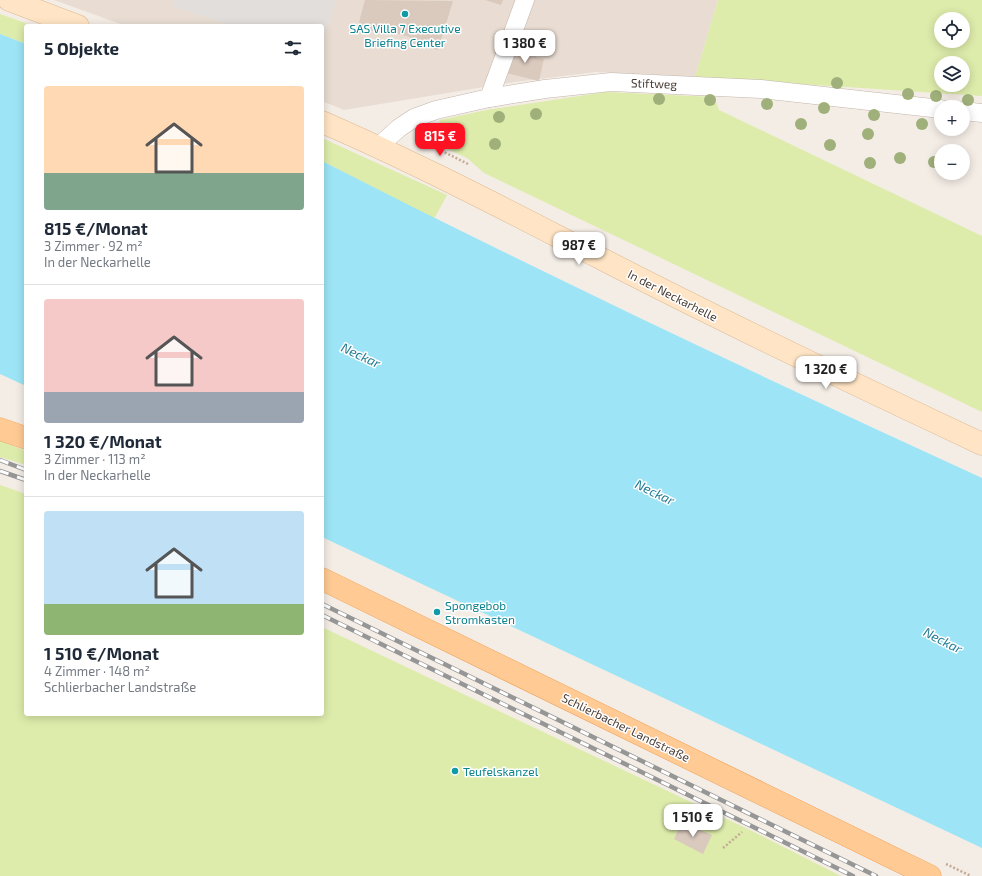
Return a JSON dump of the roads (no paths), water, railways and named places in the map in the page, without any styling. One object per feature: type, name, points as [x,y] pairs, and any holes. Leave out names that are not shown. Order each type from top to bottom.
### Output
[{"type":"main road","points":[[9,0],[73,24]]},
{"type":"main road","name":"In der Neckarhelle","points":[[324,123],[379,146],[823,369],[982,444]]},
{"type":"main road","points":[[0,428],[24,437]]},
{"type":"main road","name":"Schlierbacher Landstraße","points":[[324,580],[930,876]]},
{"type":"street","points":[[489,98],[524,0]]},
{"type":"street","name":"Stiftweg","points":[[379,146],[399,128],[414,118],[436,110],[489,98],[576,85],[611,82],[637,82],[802,92],[934,108]]},
{"type":"street","points":[[970,112],[982,113]]},
{"type":"water","points":[[0,34],[24,43],[24,385],[0,374]]},
{"type":"water","name":"Neckar","points":[[324,162],[485,243],[650,323],[982,478],[982,848],[324,538]]},
{"type":"railway","points":[[0,460],[24,469]]},
{"type":"railway","points":[[0,471],[24,479]]},
{"type":"railway","points":[[324,605],[876,876]]},
{"type":"railway","points":[[324,616],[853,876]]},
{"type":"place","name":"SAS Villa 7 Executive Briefing Center","points":[[405,14]]},
{"type":"place","name":"Spongebob Stromkasten","points":[[437,612]]},
{"type":"place","name":"Teufelskanzel","points":[[455,771]]}]
